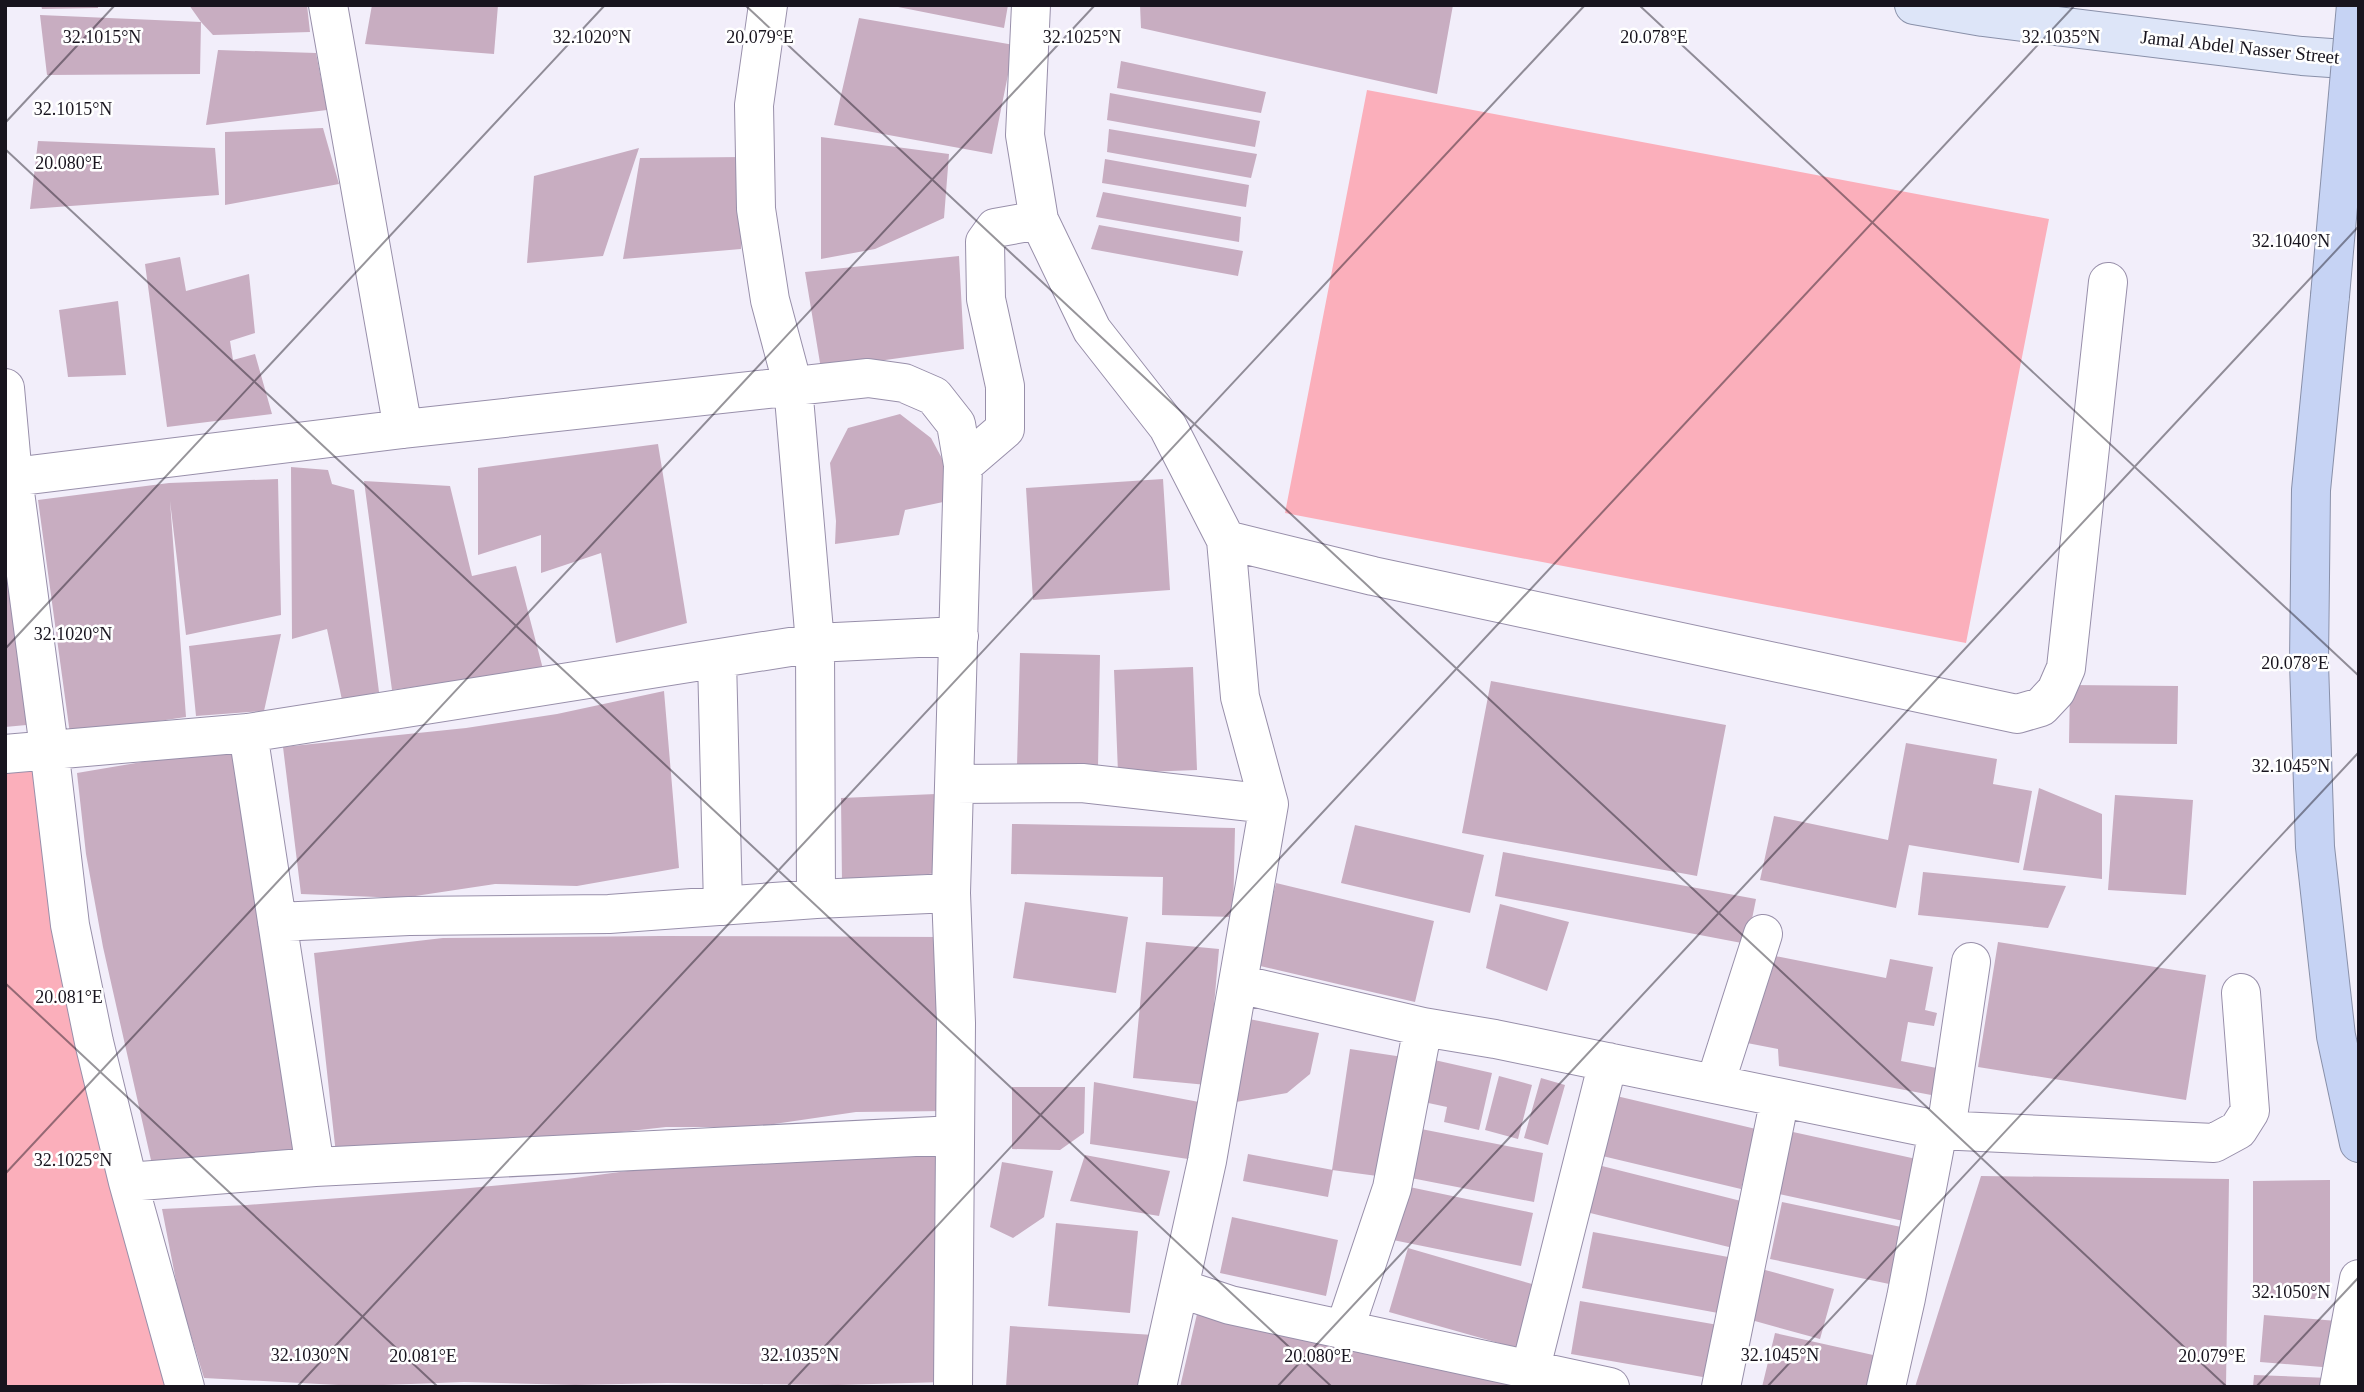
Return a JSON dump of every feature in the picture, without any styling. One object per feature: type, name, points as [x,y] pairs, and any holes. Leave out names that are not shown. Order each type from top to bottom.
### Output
[{"type":"highway","points":[[2356,5],[2311,490],[2309,663],[2315,847],[2336,1036],[2359,1143]]},
{"type":"main road","name":"Jamal Abdel Nasser Street","points":[[1914,5],[1983,17],[2302,56],[2359,60]]},
{"type":"street","points":[[328,5],[403,429]]},
{"type":"street","points":[[768,5],[754,105],[756,209],[771,300],[793,387],[815,643],[816,898]]},
{"type":"street","points":[[1031,5],[1025,135],[1039,220],[1092,330],[1168,427],[1226,540],[1240,697],[1269,804],[1207,1161],[1157,1387]]},
{"type":"street","points":[[962,465],[1005,429],[1005,386],[986,299],[985,242],[995,228],[1039,220]]},
{"type":"street","points":[[1226,540],[1373,576],[2017,713],[2041,707],[2056,691],[2066,668],[2108,282]]},
{"type":"street","points":[[9,478],[403,429],[868,378],[904,383],[934,396],[956,424],[962,465],[956,785],[951,893],[956,1023],[953,1387]]},
{"type":"street","points":[[5,388],[9,478],[49,748],[70,925],[94,1042],[128,1182],[185,1387]]},
{"type":"street","points":[[5,754],[49,748],[248,733],[815,643],[959,636]]},
{"type":"street","points":[[717,659],[723,906]]},
{"type":"street","points":[[248,733],[315,1167]]},
{"type":"street","points":[[956,785],[1082,783],[1269,804]]},
{"type":"street","points":[[277,922],[409,916],[609,914],[816,898],[951,893]]},
{"type":"street","points":[[1715,1084],[1763,934]]},
{"type":"street","points":[[1886,1387],[1942,1130],[1971,962]]},
{"type":"street","points":[[1239,984],[1423,1027],[1942,1130],[2214,1143],[2238,1130],[2250,1111],[2241,993]]},
{"type":"street","points":[[1345,1328],[1392,1188],[1423,1027]]},
{"type":"street","points":[[1528,1378],[1608,1062]]},
{"type":"street","points":[[1721,1387],[1780,1098]]},
{"type":"street","points":[[128,1182],[315,1167],[955,1135]]},
{"type":"street","points":[[2339,1387],[2359,1279]]},
{"type":"street","points":[[1179,1288],[1230,1305],[1345,1328],[1528,1378],[1610,1387]]},
{"type":"shaded area","points":[[1367,90],[2049,219],[1966,643],[1285,513]]},
{"type":"shaded area","points":[[49,749],[184,1387],[5,1387],[5,752]]},
{"type":"building","points":[[41,5],[98,5],[98,8],[42,9]]},
{"type":"building","points":[[189,5],[307,5],[310,32],[213,35]]},
{"type":"building","points":[[372,5],[498,5],[494,54],[365,44]]},
{"type":"building","points":[[888,5],[1008,5],[1004,28]]},
{"type":"building","points":[[1140,5],[1453,5],[1437,94],[1141,28]]},
{"type":"building","points":[[40,15],[201,22],[200,74],[47,75]]},
{"type":"building","points":[[859,18],[1014,45],[992,154],[834,125]]},
{"type":"building","points":[[218,50],[316,53],[327,110],[206,125]]},
{"type":"building","points":[[1121,61],[1266,92],[1261,113],[1117,88]]},
{"type":"building","points":[[1110,93],[1260,121],[1255,147],[1107,120]]},
{"type":"building","points":[[323,128],[339,184],[225,205],[225,132]]},
{"type":"building","points":[[1109,129],[1257,154],[1251,178],[1107,152]]},
{"type":"building","points":[[821,137],[949,154],[944,218],[875,249],[821,259]]},
{"type":"building","points":[[38,141],[215,148],[219,195],[30,209]]},
{"type":"building","points":[[639,148],[603,256],[527,263],[534,176]]},
{"type":"building","points":[[744,157],[741,249],[623,259],[640,158]]},
{"type":"building","points":[[1105,159],[1249,185],[1246,207],[1102,183]]},
{"type":"building","points":[[1103,192],[1241,217],[1239,242],[1096,217]]},
{"type":"building","points":[[1099,225],[1243,251],[1238,276],[1091,249]]},
{"type":"building","points":[[959,256],[964,349],[821,369],[805,272]]},
{"type":"building","points":[[180,257],[186,291],[249,274],[255,333],[230,341],[233,360],[255,354],[272,414],[167,427],[145,264]]},
{"type":"building","points":[[118,301],[126,375],[68,377],[59,310]]},
{"type":"building","points":[[900,414],[931,438],[945,464],[948,501],[905,510],[899,535],[835,544],[836,521],[830,463],[848,428]]},
{"type":"building","points":[[658,444],[687,623],[616,643],[601,553],[541,573],[541,535],[478,555],[478,468]]},
{"type":"building","points":[[291,467],[328,470],[332,484],[354,490],[379,692],[342,700],[327,629],[292,639]]},
{"type":"building","points":[[278,479],[281,615],[186,635],[170,501],[186,717],[70,734],[38,500],[169,483]]},
{"type":"building","points":[[1163,479],[1170,590],[1033,600],[1026,488]]},
{"type":"building","points":[[364,481],[450,486],[472,576],[516,566],[543,669],[392,690]]},
{"type":"building","points":[[5,541],[37,724],[5,727]]},
{"type":"building","points":[[281,634],[264,711],[196,716],[189,646]]},
{"type":"building","points":[[1020,653],[1100,655],[1098,767],[1017,766]]},
{"type":"building","points":[[1193,667],[1197,770],[1118,773],[1114,670]]},
{"type":"building","points":[[1491,681],[1726,725],[1697,876],[1462,833]]},
{"type":"building","points":[[2070,685],[2178,686],[2177,744],[2069,743]]},
{"type":"building","points":[[664,691],[679,868],[577,886],[495,884],[402,898],[301,894],[283,747],[466,728],[557,714]]},
{"type":"building","points":[[1906,743],[1997,759],[1993,784],[2032,791],[2019,863],[1909,845],[1896,908],[1760,880],[1774,816],[1888,840]]},
{"type":"building","points":[[242,745],[303,1154],[153,1169],[103,947],[86,854],[77,773]]},
{"type":"building","points":[[2039,788],[2102,814],[2102,879],[2023,870]]},
{"type":"building","points":[[936,794],[938,873],[842,883],[841,798]]},
{"type":"building","points":[[2115,795],[2193,800],[2186,895],[2108,890]]},
{"type":"building","points":[[1012,824],[1235,828],[1233,917],[1162,915],[1163,877],[1011,874]]},
{"type":"building","points":[[1355,825],[1484,855],[1470,913],[1341,883]]},
{"type":"building","points":[[1503,852],[1756,899],[1747,944],[1495,896]]},
{"type":"building","points":[[1923,872],[2066,886],[2048,928],[1918,915]]},
{"type":"building","points":[[1276,883],[1434,921],[1415,1002],[1256,965]]},
{"type":"building","points":[[1025,902],[1128,917],[1116,993],[1013,978]]},
{"type":"building","points":[[1500,904],[1569,922],[1547,991],[1486,968]]},
{"type":"building","points":[[944,937],[946,1111],[856,1112],[753,1127],[666,1127],[594,1135],[336,1154],[314,953],[443,938]]},
{"type":"building","points":[[1146,942],[1219,949],[1207,1085],[1133,1078]]},
{"type":"building","points":[[1998,942],[2206,975],[2186,1100],[1978,1067]]},
{"type":"building","points":[[1765,954],[1886,978],[1890,959],[1933,967],[1925,1010],[1937,1013],[1934,1026],[1908,1022],[1901,1061],[1952,1071],[1947,1098],[1779,1066],[1778,1049],[1747,1043]]},
{"type":"building","points":[[1249,1019],[1319,1033],[1310,1074],[1287,1093],[1230,1103]]},
{"type":"building","points":[[1350,1049],[1403,1057],[1385,1177],[1332,1170]]},
{"type":"building","points":[[1430,1059],[1492,1073],[1479,1130],[1444,1122],[1447,1107],[1419,1101]]},
{"type":"building","points":[[1499,1076],[1532,1085],[1518,1139],[1485,1130]]},
{"type":"building","points":[[1541,1078],[1565,1085],[1548,1145],[1524,1138]]},
{"type":"building","points":[[1094,1082],[1199,1102],[1188,1159],[1090,1144]]},
{"type":"building","points":[[1012,1087],[1085,1087],[1084,1133],[1060,1150],[1012,1149]]},
{"type":"building","points":[[1608,1094],[1756,1129],[1741,1189],[1594,1154]]},
{"type":"building","points":[[1416,1128],[1543,1153],[1534,1202],[1406,1177]]},
{"type":"building","points":[[1793,1132],[1921,1160],[1908,1222],[1779,1194]]},
{"type":"building","points":[[939,1147],[945,1382],[838,1385],[575,1385],[464,1382],[357,1386],[204,1378],[179,1296],[162,1209],[459,1189],[665,1166]]},
{"type":"building","points":[[1248,1154],[1333,1170],[1328,1197],[1243,1181]]},
{"type":"building","points":[[1085,1155],[1170,1171],[1159,1216],[1070,1201]]},
{"type":"building","points":[[1002,1162],[1053,1171],[1044,1217],[1013,1238],[990,1227]]},
{"type":"building","points":[[1594,1164],[1745,1202],[1733,1248],[1582,1211]]},
{"type":"building","points":[[1981,1176],[2229,1179],[2226,1387],[1915,1387]]},
{"type":"building","points":[[2330,1180],[2330,1299],[2253,1299],[2253,1181]]},
{"type":"building","points":[[1400,1185],[1533,1213],[1521,1266],[1388,1239]]},
{"type":"building","points":[[1782,1202],[1906,1228],[1894,1285],[1770,1259]]},
{"type":"building","points":[[1232,1217],[1338,1240],[1326,1296],[1220,1273]]},
{"type":"building","points":[[1056,1223],[1138,1231],[1130,1313],[1048,1306]]},
{"type":"building","points":[[1593,1232],[1739,1259],[1729,1315],[1582,1288]]},
{"type":"building","points":[[1408,1248],[1539,1286],[1520,1349],[1389,1312]]},
{"type":"building","points":[[1758,1268],[1834,1289],[1820,1339],[1744,1318]]},
{"type":"building","points":[[1580,1301],[1724,1326],[1714,1379],[1571,1354]]},
{"type":"building","points":[[1197,1314],[1510,1379],[1508,1387],[1180,1387]]},
{"type":"building","points":[[2264,1315],[2337,1321],[2334,1368],[2260,1362]]},
{"type":"building","points":[[1010,1326],[1154,1335],[1151,1387],[1006,1387]]},
{"type":"building","points":[[1775,1333],[1882,1357],[1876,1387],[1762,1387]]},
{"type":"building","points":[[2254,1375],[2329,1378],[2328,1387],[2253,1387]]}]
